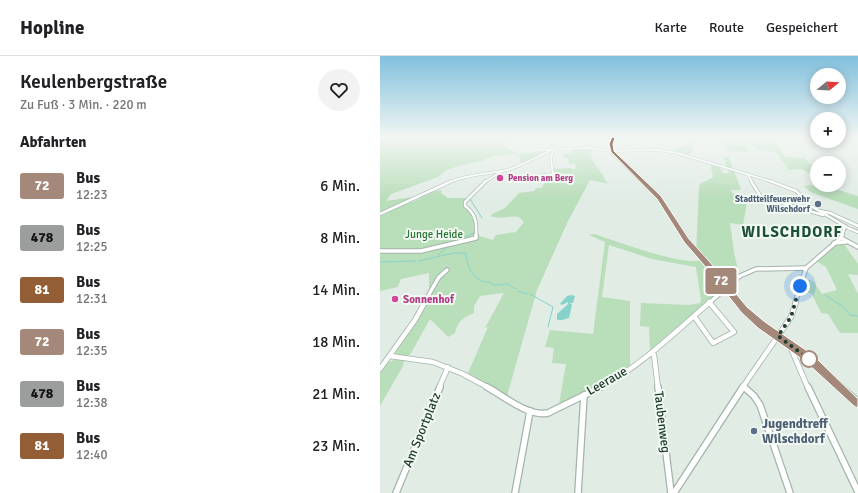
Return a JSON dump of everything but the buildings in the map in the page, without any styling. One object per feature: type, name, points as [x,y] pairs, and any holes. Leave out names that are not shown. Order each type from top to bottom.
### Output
[{"type":"street","points":[[380,251],[390,249],[410,251],[425,250],[476,238],[476,221],[474,214],[465,206],[465,202],[486,181],[502,171],[533,158]]},
{"type":"street","points":[[532,177],[553,174],[550,158]]},
{"type":"street","points":[[619,158],[659,198],[687,241],[750,316],[816,365],[858,402]]},
{"type":"street","points":[[694,158],[748,175],[774,181],[796,191],[818,211],[858,232]]},
{"type":"street","points":[[380,214],[458,178],[502,171]]},
{"type":"street","points":[[748,175],[761,197],[830,218]]},
{"type":"street","points":[[809,212],[811,206]]},
{"type":"street","points":[[818,211],[828,212],[858,226]]},
{"type":"street","points":[[849,227],[852,223]]},
{"type":"street","points":[[845,226],[858,226]]},
{"type":"street","points":[[674,493],[743,386],[791,317],[806,268],[841,238],[845,226]]},
{"type":"street","points":[[841,238],[858,247]]},
{"type":"street","points":[[834,243],[846,242]]},
{"type":"street","name":"Leeraue","points":[[390,356],[419,359],[469,376],[530,411],[542,415],[616,379],[652,352],[740,276],[756,269],[806,268]]},
{"type":"street","points":[[380,369],[415,320],[439,277],[447,270]]},
{"type":"street","points":[[694,316],[713,343],[734,332],[709,302]]},
{"type":"street","points":[[790,345],[813,398],[858,492]]},
{"type":"street","name":"Taubenweg","points":[[652,352],[654,355],[671,493]]},
{"type":"street","name":"Am Sportplatz","points":[[396,493],[448,368]]},
{"type":"street","points":[[743,386],[754,396],[760,405],[790,493]]},
{"type":"street","points":[[578,493],[584,395]]},
{"type":"street","points":[[515,493],[530,411]]},
{"type":"green space","points":[[380,158],[488,158],[447,170],[438,177],[391,194],[386,201],[414,197],[380,213]]},
{"type":"green space","points":[[520,158],[532,158],[521,163]]},
{"type":"green space","name":"Junge Heide","points":[[568,158],[592,158],[609,184],[590,180],[568,221],[537,290],[507,396],[468,373],[488,327],[485,328],[504,293],[480,296],[474,306],[474,313],[459,322],[455,333],[448,337],[430,319],[410,355],[396,355],[395,352],[415,321],[429,292],[429,273],[401,279],[398,287],[380,291],[380,215],[409,201],[412,202],[421,198],[419,197],[430,192],[442,190],[441,193],[448,198],[468,198],[465,202],[466,206],[471,210],[476,218],[476,227],[479,236],[493,240],[496,235],[516,232],[524,222],[519,217],[498,218],[491,216],[492,214],[505,208],[519,193],[534,191],[536,188],[541,188],[550,175],[554,174],[552,169],[577,169],[575,164],[569,164]]},
{"type":"green space","points":[[724,158],[730,158],[741,190],[731,190],[732,193],[748,196],[743,225],[730,223],[739,275],[650,350],[649,327],[640,326],[641,303],[689,305],[700,303],[701,300],[696,267],[652,259],[609,245],[602,297],[630,301],[630,366],[614,378],[559,404],[566,364],[552,363],[554,348],[545,347],[550,330],[593,334],[605,242],[589,235],[594,234],[632,247],[680,260],[700,260],[696,255],[700,184],[713,177],[710,163],[719,165],[723,173],[729,173]]},
{"type":"green space","points":[[781,158],[805,158],[810,164],[810,173],[801,169],[789,170]]},
{"type":"green space","points":[[810,185],[810,192],[804,186]]},
{"type":"green space","points":[[810,192],[845,192],[858,196],[858,209]]},
{"type":"green space","points":[[835,244],[844,244],[858,264],[858,275],[848,274],[858,294],[858,333],[840,333],[828,314],[821,313],[812,294],[801,290],[805,278],[813,281],[822,294],[837,290],[826,267],[816,261]]},
{"type":"green space","points":[[394,360],[404,360],[403,366],[380,406],[380,373],[386,363]]},
{"type":"water","points":[[567,296],[575,296],[573,303],[570,303],[572,305],[569,318],[557,320],[557,314],[568,304],[568,302],[562,305],[560,304]]},
{"type":"waterway","points":[[470,199],[482,218]]},
{"type":"waterway","points":[[453,241],[474,233]]},
{"type":"waterway","points":[[438,255],[449,246]]},
{"type":"waterway","points":[[418,261],[454,253],[466,253],[470,269],[478,279],[494,285],[507,284],[516,289]]},
{"type":"waterway","points":[[380,262],[415,261]]},
{"type":"waterway","points":[[518,291],[527,294]]},
{"type":"waterway","points":[[530,294],[553,307],[548,327]]},
{"type":"waterway","points":[[825,295],[842,306],[850,315],[858,316]]},
{"type":"bus line","name":"72","points":[[620,158],[659,198],[687,241],[707,263],[744,310],[761,325],[809,359],[851,395],[858,403]]},
{"type":"place","name":"Pension am Berg","points":[[500,178]]},
{"type":"place","name":"Stadtteilfeuerwehr Wilschdorf","points":[[818,204]]},
{"type":"place","name":"Sonnenhof","points":[[395,299]]},
{"type":"place","name":"Jugendtreff Wilschdorf","points":[[754,431]]},
{"type":"district","name":"WILSCHDORF","points":[[792,232]]},
{"type":"route","points":[[800,286],[791,317],[778,336],[809,359]]}]
